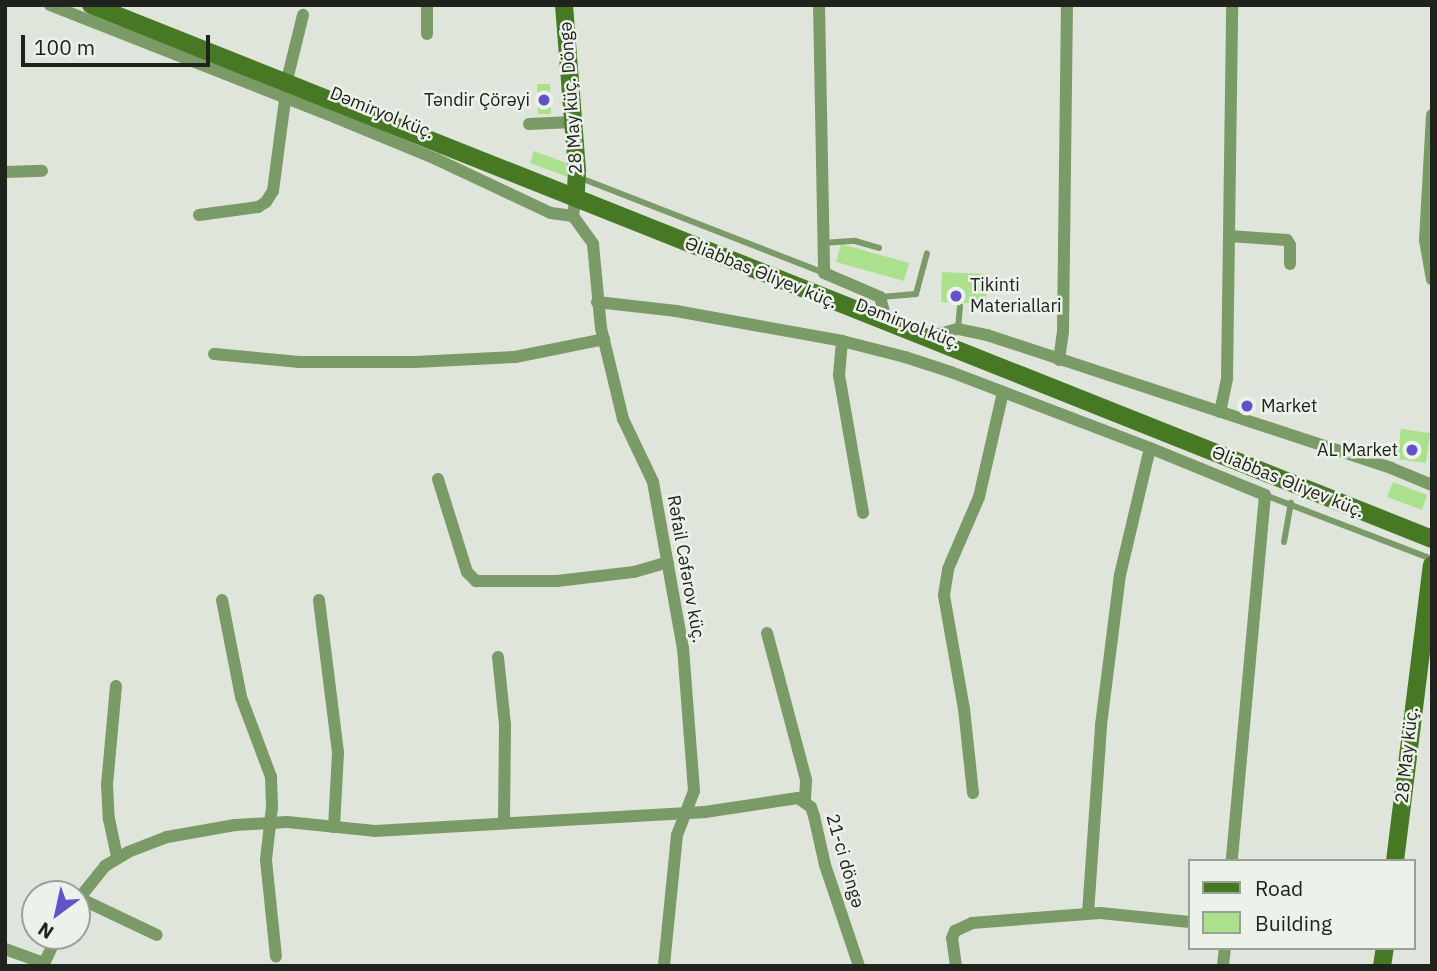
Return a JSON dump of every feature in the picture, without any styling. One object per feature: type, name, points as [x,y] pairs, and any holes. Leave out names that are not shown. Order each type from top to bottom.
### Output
[{"type":"main road","points":[[91,5],[287,86]]},
{"type":"main road","name":"Dəmiryol küç.","points":[[112,5],[287,86],[935,335],[1432,531]]},
{"type":"main road","name":"28 May küç. Döngə","points":[[564,5],[573,122],[575,196]]},
{"type":"main road","name":"Əliabbas Əliyev küç.","points":[[575,196],[1432,539]]},
{"type":"main road","name":"28 May küç.","points":[[1395,859],[1431,566]]},
{"type":"street","points":[[50,5],[287,86],[551,213],[575,196]]},
{"type":"street","points":[[427,5],[427,34]]},
{"type":"street","points":[[819,5],[824,273],[880,297],[885,316]]},
{"type":"street","points":[[1059,360],[1063,331],[1067,5]]},
{"type":"street","points":[[1220,412],[1227,378],[1232,5]]},
{"type":"street","points":[[199,215],[258,207],[267,202],[273,191],[287,86],[303,15]]},
{"type":"street","points":[[1432,115],[1425,240],[1432,279]]},
{"type":"street","points":[[529,124],[573,122]]},
{"type":"street","points":[[5,172],[43,171]]},
{"type":"street","name":"Rəfail Cəfərov küç.","points":[[575,196],[593,243],[597,302],[623,419],[653,482],[681,629],[694,791],[676,847],[664,966]]},
{"type":"street","points":[[1229,236],[1287,240],[1290,245],[1290,264]]},
{"type":"street","points":[[597,302],[645,306],[842,341],[905,357],[1150,448],[1265,495],[1232,859]]},
{"type":"street","points":[[935,335],[958,329],[987,335],[1391,468],[1432,485]]},
{"type":"street","points":[[214,354],[300,362],[441,362],[515,357],[604,340]]},
{"type":"street","points":[[842,341],[839,374],[863,513]]},
{"type":"street","points":[[973,793],[964,709],[944,595],[948,569],[979,497],[1003,392]]},
{"type":"street","points":[[1088,913],[1101,724],[1121,575],[1150,448]]},
{"type":"street","points":[[438,479],[467,572],[476,581],[556,581],[634,572],[668,562]]},
{"type":"street","points":[[222,600],[241,697],[271,777],[265,860],[276,956]]},
{"type":"street","points":[[318,600],[338,753],[334,827]]},
{"type":"street","points":[[767,633],[806,780],[805,801]]},
{"type":"street","points":[[498,657],[505,725],[504,822]]},
{"type":"street","points":[[116,686],[107,785],[108,819],[117,858]]},
{"type":"street","name":"21-ci döngə","points":[[91,881],[117,858],[167,837],[234,825],[269,822],[375,831],[687,813],[788,799],[805,801],[814,816],[825,865],[859,966]]},
{"type":"street","points":[[91,906],[157,935]]},
{"type":"street","points":[[956,966],[953,938],[955,931],[963,925],[1088,913],[1117,913],[1188,922]]},
{"type":"street","points":[[5,949],[44,964]]},
{"type":"lane","points":[[575,196],[824,273]]},
{"type":"lane","points":[[823,243],[855,241],[879,248]]},
{"type":"lane","points":[[880,297],[916,294],[927,253]]},
{"type":"lane","points":[[958,329],[960,306]]},
{"type":"lane","points":[[1265,495],[1291,503],[1431,566]]},
{"type":"lane","points":[[1284,542],[1291,503]]},
{"type":"building","points":[[537,84],[550,84],[551,114],[538,114]]},
{"type":"building","points":[[534,151],[566,163],[568,177],[530,163]]},
{"type":"building","points":[[841,244],[909,263],[904,281],[836,262]]},
{"type":"building","points":[[942,272],[987,274],[986,304],[941,302]]},
{"type":"building","points":[[1401,429],[1430,433],[1426,463],[1397,459]]},
{"type":"building","points":[[1393,482],[1427,495],[1422,510],[1387,497]]},
{"type":"place","name":"Təndir Çörəyi","points":[[544,100]]},
{"type":"place","name":"Tikinti Materiallari","points":[[956,296]]},
{"type":"place","name":"Market","points":[[1247,406]]},
{"type":"place","name":"AL Market","points":[[1412,450]]}]
